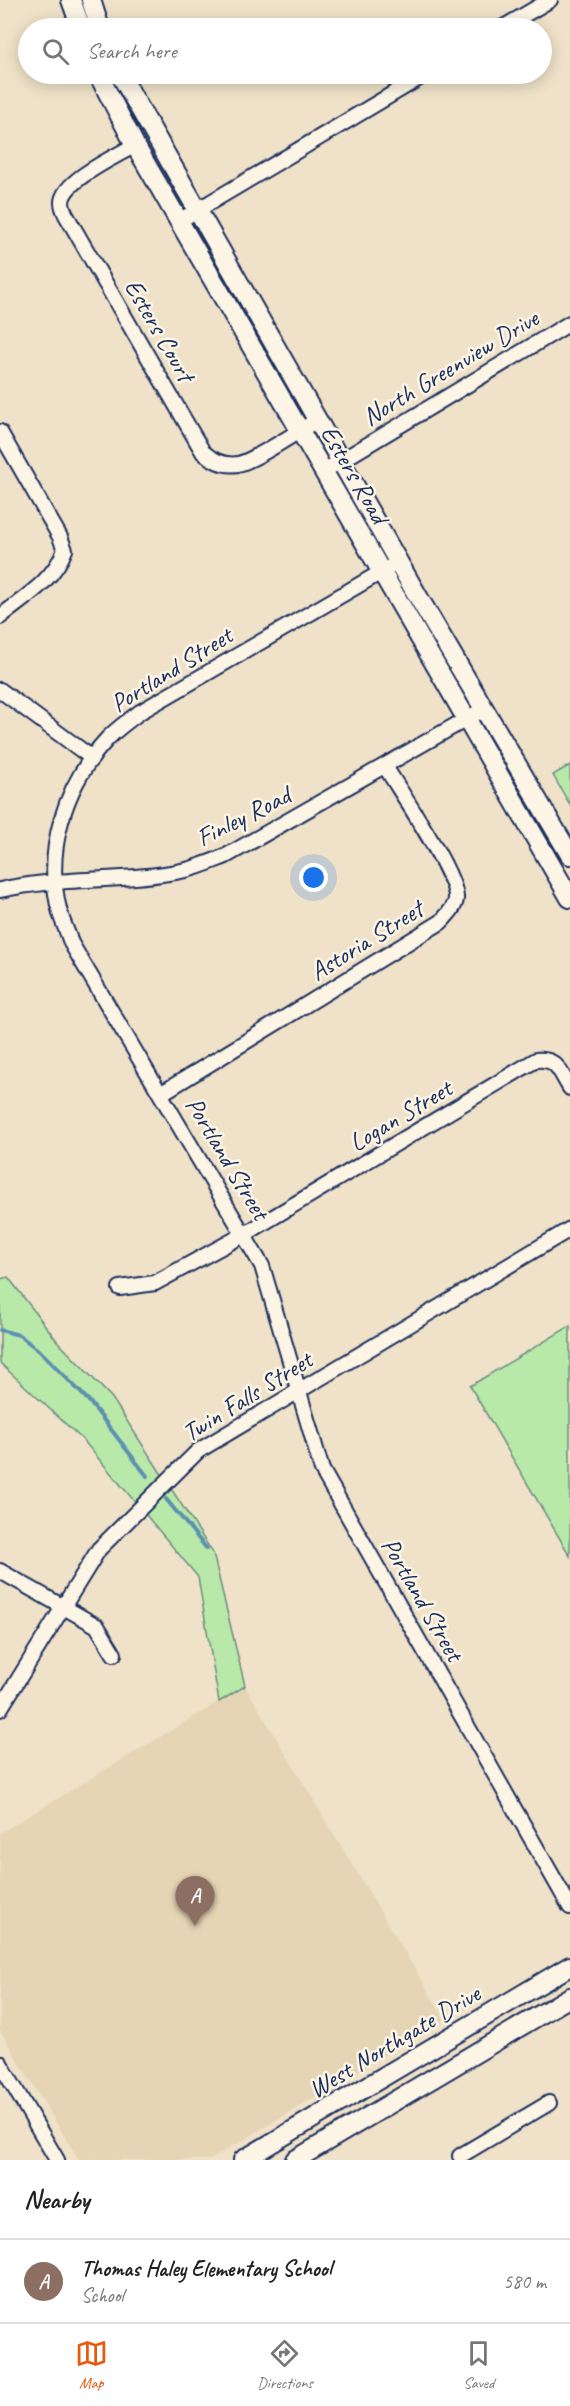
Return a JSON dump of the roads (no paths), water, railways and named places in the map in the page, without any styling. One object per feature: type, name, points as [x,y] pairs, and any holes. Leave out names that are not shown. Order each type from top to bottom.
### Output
[{"type":"main road","points":[[71,0],[77,18]]},
{"type":"main road","points":[[91,0],[97,18]]},
{"type":"main road","name":"Esters Road","points":[[103,84],[135,145],[570,898]]},
{"type":"main road","name":"Esters Road","points":[[126,84],[340,460],[570,855]]},
{"type":"main road","name":"West Northgate Drive","points":[[243,2160],[570,1966]]},
{"type":"main road","name":"West Northgate Drive","points":[[295,2160],[570,1997]]},
{"type":"main road","points":[[406,2063],[419,2086]]},
{"type":"street","points":[[519,18],[550,0]]},
{"type":"street","points":[[179,221],[409,84]]},
{"type":"street","name":"Esters Court","points":[[135,145],[74,181],[65,191],[62,202],[66,215],[203,452],[212,460],[223,464],[238,464],[317,420]]},
{"type":"street","name":"North Greenview Drive","points":[[324,471],[570,323]]},
{"type":"street","points":[[0,432],[60,537],[65,550],[51,576],[0,617]]},
{"type":"street","name":"Portland Street","points":[[399,562],[140,712],[109,737],[73,787],[62,816],[56,845],[56,882],[60,912],[71,943],[162,1093],[262,1266],[322,1470],[570,1907]]},
{"type":"street","points":[[0,690],[92,758]]},
{"type":"street","name":"Finley Road","points":[[0,890],[56,882],[188,870],[226,856],[484,709]]},
{"type":"street","name":"Astoria Street","points":[[162,1093],[441,922],[451,912],[456,898],[451,876],[385,766]]},
{"type":"street","name":"Logan Street","points":[[245,1234],[536,1060],[548,1059],[554,1062],[570,1088]]},
{"type":"street","name":"Twin Falls Street","points":[[0,1709],[99,1549],[198,1451],[570,1229]]},
{"type":"street","points":[[120,1288],[155,1284],[245,1234]]},
{"type":"street","points":[[0,1571],[97,1626],[114,1654]]},
{"type":"street","points":[[0,2063],[57,2160]]},
{"type":"street","points":[[460,2156],[549,2103]]},
{"type":"waterway","points":[[0,1330],[19,1335],[42,1353],[89,1401],[147,1476]]},
{"type":"waterway","points":[[166,1499],[207,1549]]},
{"type":"place","name":"Thomas Haley Elementary School","points":[[195,1926]]}]
